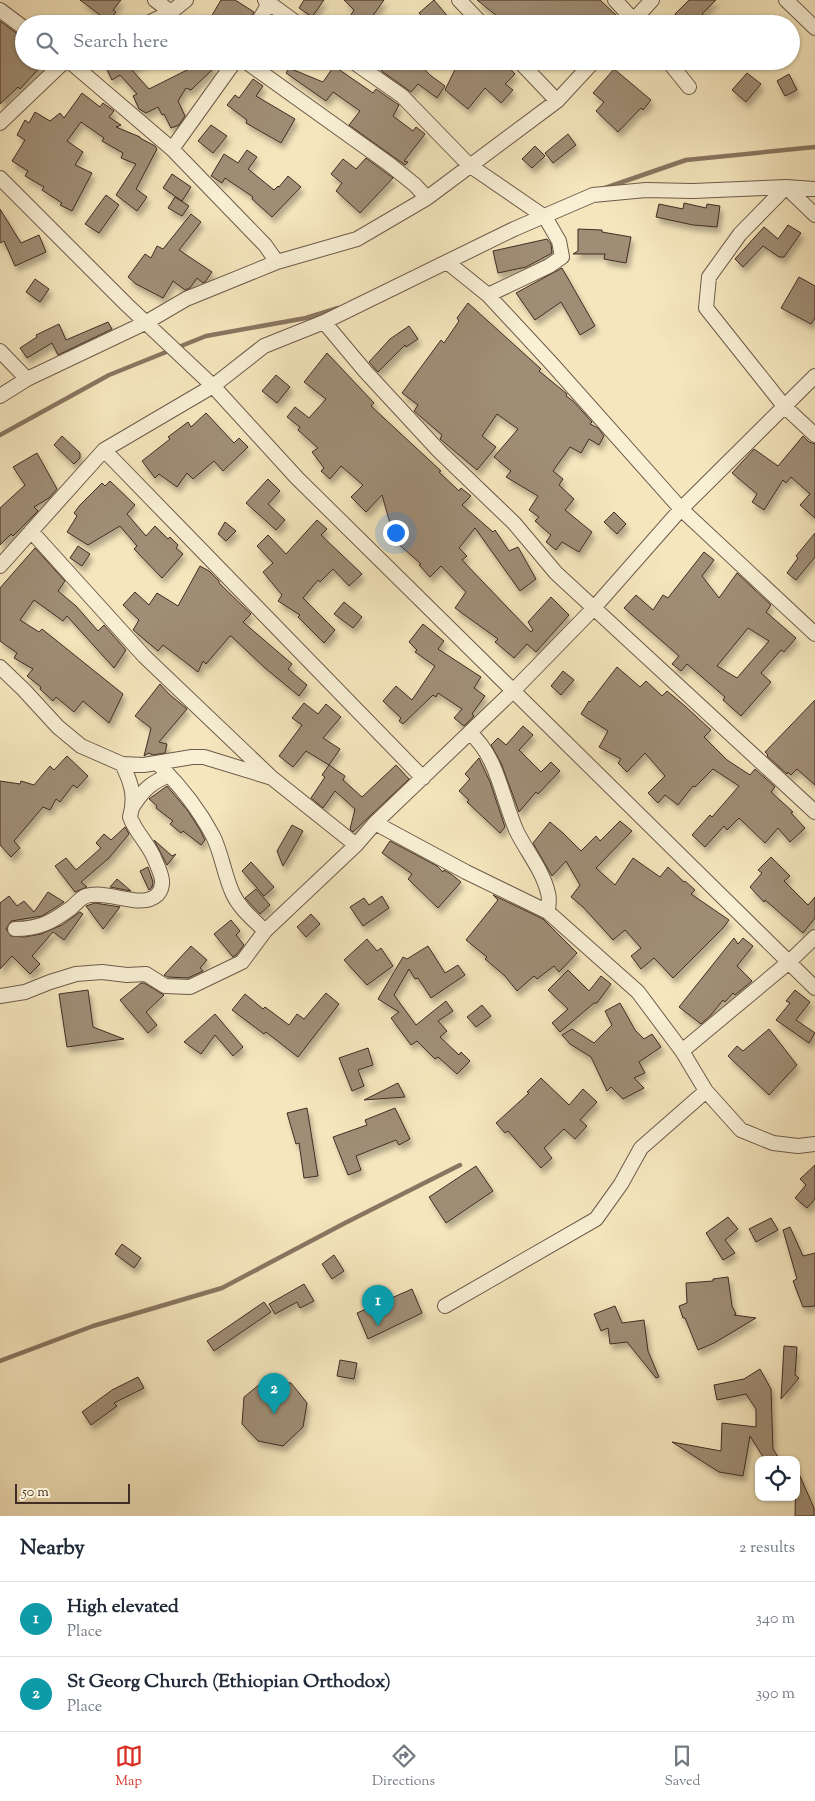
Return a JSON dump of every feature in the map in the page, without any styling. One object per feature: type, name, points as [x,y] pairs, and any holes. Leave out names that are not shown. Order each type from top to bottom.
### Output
[{"type":"street","points":[[155,0],[171,12]]},
{"type":"street","points":[[165,15],[186,0]]},
{"type":"street","points":[[459,0],[473,15]]},
{"type":"street","points":[[615,0],[628,15]]},
{"type":"street","points":[[640,15],[652,0]]},
{"type":"street","points":[[786,0],[815,28]]},
{"type":"street","points":[[261,15],[267,2],[285,15]]},
{"type":"street","points":[[0,10],[15,21]]},
{"type":"street","points":[[0,123],[56,70]]},
{"type":"street","points":[[80,70],[172,149],[265,245],[277,262]]},
{"type":"street","points":[[172,149],[229,70]]},
{"type":"street","points":[[258,70],[389,164],[415,185],[426,198]]},
{"type":"street","points":[[365,70],[402,96],[469,165],[539,211],[545,217],[559,241],[562,257],[549,266],[488,295]]},
{"type":"street","points":[[528,70],[557,101]]},
{"type":"street","points":[[0,396],[28,380],[145,323],[186,299],[277,262],[357,239],[426,198],[557,101],[586,70]]},
{"type":"street","points":[[675,70],[689,87]]},
{"type":"street","points":[[0,178],[158,336],[213,386],[297,478],[815,988]]},
{"type":"street","points":[[786,187],[815,215]]},
{"type":"street","points":[[786,187],[740,234],[709,277],[706,308],[784,406],[815,435]]},
{"type":"street","points":[[0,566],[104,450],[213,386],[264,346],[324,322],[514,229],[593,195],[646,190],[692,191],[786,187],[815,189]]},
{"type":"street","points":[[447,262],[488,295],[681,509],[815,634]]},
{"type":"street","points":[[324,322],[392,400],[439,450],[514,522],[556,573],[815,812]]},
{"type":"street","points":[[0,351],[28,380]]},
{"type":"street","points":[[0,996],[25,992],[76,974],[102,972],[127,975],[146,974],[165,986],[190,987],[242,962],[265,931],[514,690],[593,609],[681,509],[815,376]]},
{"type":"street","points":[[104,450],[423,778]]},
{"type":"street","points":[[32,531],[144,656],[272,778],[356,845]]},
{"type":"street","points":[[0,667],[58,727],[81,746],[122,764],[144,765],[192,757],[204,757],[272,778]]},
{"type":"street","points":[[470,733],[480,741],[493,766],[517,831],[538,868],[548,894],[548,912]]},
{"type":"street","points":[[157,763],[182,788],[201,814],[214,838],[233,894],[245,911],[265,931]]},
{"type":"street","points":[[122,764],[130,780],[133,793],[133,807]]},
{"type":"street","points":[[15,928],[33,929],[44,925],[62,914],[83,897],[101,894],[141,901],[153,899],[161,890],[163,880],[155,858],[130,817],[140,795],[152,783],[169,775]]},
{"type":"street","points":[[375,823],[466,872],[548,912],[638,992],[682,1051],[706,1091],[741,1130],[773,1143],[798,1146],[815,1144]]},
{"type":"street","points":[[682,1051],[789,962],[815,937]]},
{"type":"street","points":[[445,1306],[596,1219],[621,1184],[641,1148],[706,1091]]},
{"type":"building","points":[[80,0],[121,0],[113,10],[116,12],[113,15],[100,15]]},
{"type":"building","points":[[221,0],[235,0],[254,12],[252,15],[212,15]]},
{"type":"building","points":[[304,0],[324,0],[313,15],[309,15],[299,8]]},
{"type":"building","points":[[344,0],[384,0],[373,15],[351,15],[354,10]]},
{"type":"building","points":[[434,0],[446,15],[421,15],[419,13]]},
{"type":"building","points":[[477,0],[600,0],[616,15],[496,15]]},
{"type":"building","points":[[689,0],[716,0],[703,15],[675,14]]},
{"type":"building","points":[[0,21],[15,32],[15,70],[38,70],[20,89],[18,87],[0,104]]},
{"type":"building","points":[[107,70],[132,70],[149,89],[187,70],[212,70],[191,90],[186,88],[178,101],[185,116],[179,125],[171,128],[158,107],[146,113],[139,109],[133,96],[137,94],[120,75],[112,80]]},
{"type":"building","points":[[288,70],[294,70],[323,82],[331,70],[340,70],[373,93],[376,89],[399,105],[393,116],[413,131],[416,127],[425,134],[404,161],[408,162],[405,165],[349,125],[360,111],[333,92],[326,101],[286,73]]},
{"type":"building","points":[[381,70],[425,70],[445,86],[437,98],[418,84],[411,92]]},
{"type":"building","points":[[455,70],[511,70],[515,74],[505,84],[513,90],[501,103],[485,88],[468,109],[445,90]]},
{"type":"building","points":[[615,70],[651,100],[643,110],[641,108],[618,132],[596,111],[604,102],[593,93]]},
{"type":"building","points":[[747,73],[761,84],[746,102],[732,90]]},
{"type":"building","points":[[789,74],[797,90],[785,96],[777,81]]},
{"type":"building","points":[[253,79],[263,86],[256,96],[295,119],[281,143],[246,123],[247,120],[227,105],[235,95],[239,98]]},
{"type":"building","points":[[82,93],[100,107],[103,103],[114,111],[109,117],[121,125],[116,127],[140,137],[157,149],[136,189],[147,197],[137,211],[116,195],[136,164],[121,158],[123,153],[102,141],[104,138],[81,122],[67,141],[83,152],[75,165],[92,173],[72,211],[60,205],[62,203],[42,190],[44,187],[25,176],[28,171],[12,161],[25,140],[17,135],[25,120],[29,123],[35,112],[50,121],[60,113],[64,118]]},
{"type":"building","points":[[211,125],[227,136],[213,153],[198,141]]},
{"type":"building","points":[[568,134],[576,145],[553,163],[545,153]]},
{"type":"building","points":[[535,146],[545,156],[532,168],[522,159]]},
{"type":"building","points":[[247,150],[257,157],[248,169],[274,190],[288,176],[301,187],[272,217],[252,199],[253,197],[225,178],[222,183],[211,176],[224,154],[238,163]]},
{"type":"building","points":[[366,158],[393,178],[360,213],[336,191],[342,183],[331,174],[343,159],[356,169]]},
{"type":"building","points":[[172,174],[191,187],[182,201],[163,188]]},
{"type":"building","points":[[106,195],[119,205],[99,233],[85,224]]},
{"type":"building","points":[[175,197],[189,206],[182,216],[168,208]]},
{"type":"building","points":[[684,203],[706,208],[707,204],[720,206],[717,227],[693,225],[656,217],[659,204],[683,209]]},
{"type":"building","points":[[0,209],[21,243],[39,235],[46,252],[15,266],[4,241],[0,243]]},
{"type":"building","points":[[191,214],[201,222],[179,250],[212,272],[205,282],[203,283],[197,278],[190,288],[185,290],[173,281],[163,298],[136,284],[128,277],[145,254],[151,258],[157,246],[163,249]]},
{"type":"building","points":[[788,225],[801,233],[784,257],[779,257],[763,246],[743,267],[735,259],[764,227],[778,239]]},
{"type":"building","points":[[578,229],[602,230],[602,232],[631,237],[626,263],[604,259],[605,254],[573,254],[578,251]]},
{"type":"building","points":[[547,239],[551,244],[552,253],[526,267],[498,273],[493,251]]},
{"type":"building","points":[[562,268],[595,326],[580,335],[561,302],[535,320],[516,293]]},
{"type":"building","points":[[799,277],[815,286],[815,318],[811,324],[781,308]]},
{"type":"building","points":[[35,279],[49,289],[40,302],[26,292]]},
{"type":"building","points":[[468,303],[541,369],[539,371],[567,394],[566,396],[592,422],[590,424],[598,428],[604,436],[599,445],[589,439],[581,453],[570,447],[553,471],[563,479],[559,485],[574,499],[565,510],[592,532],[579,552],[562,542],[556,550],[546,542],[551,535],[535,521],[539,517],[529,510],[538,496],[506,477],[511,471],[494,457],[518,429],[497,414],[482,436],[496,447],[477,470],[440,439],[442,435],[414,411],[418,405],[402,393],[441,340],[444,343],[459,321],[457,318]]},
{"type":"building","points":[[108,322],[112,329],[58,355],[52,343],[27,358],[20,348],[37,337],[36,335],[59,324],[66,340]]},
{"type":"building","points":[[409,326],[418,339],[406,347],[405,345],[378,372],[369,362],[390,339]]},
{"type":"building","points":[[327,353],[374,403],[371,406],[441,471],[439,472],[459,491],[461,488],[471,496],[462,505],[493,532],[495,530],[509,551],[518,547],[536,579],[520,591],[475,528],[459,548],[467,556],[462,560],[531,632],[533,630],[528,622],[551,597],[569,615],[536,652],[527,644],[514,658],[495,642],[498,639],[455,608],[466,592],[441,566],[430,577],[419,565],[421,564],[395,541],[382,495],[366,512],[351,497],[363,485],[341,466],[330,479],[321,471],[324,468],[312,452],[318,448],[298,430],[300,427],[287,417],[295,407],[309,418],[326,399],[304,382]]},
{"type":"building","points":[[276,375],[290,387],[277,403],[262,391]]},
{"type":"building","points":[[206,413],[234,443],[239,438],[248,447],[223,471],[214,461],[193,479],[187,473],[177,487],[159,474],[155,478],[142,461],[188,422],[191,427]]},
{"type":"building","points":[[62,436],[80,453],[80,458],[74,464],[54,445]]},
{"type":"building","points":[[803,436],[809,442],[815,444],[815,518],[800,505],[810,494],[791,477],[786,483],[783,480],[764,510],[752,502],[757,494],[732,473],[754,449],[778,466]]},
{"type":"building","points":[[37,453],[57,489],[49,498],[34,507],[38,511],[13,536],[11,534],[0,545],[0,508],[25,485],[13,467]]},
{"type":"building","points":[[268,479],[280,491],[268,504],[285,520],[276,530],[246,503]]},
{"type":"building","points":[[110,481],[135,505],[127,514],[146,536],[155,526],[168,539],[170,537],[178,545],[176,548],[183,554],[162,578],[134,549],[137,546],[120,526],[88,545],[67,532],[77,516],[74,513],[80,505],[102,483],[105,486]]},
{"type":"building","points":[[614,512],[626,524],[617,534],[604,522]]},
{"type":"building","points":[[317,520],[327,529],[321,535],[362,574],[349,586],[333,569],[320,582],[318,580],[303,598],[335,630],[324,643],[298,617],[300,615],[278,601],[282,595],[263,572],[273,563],[257,546],[268,535],[286,554]]},
{"type":"building","points":[[225,522],[236,531],[226,541],[218,534]]},
{"type":"building","points":[[815,533],[815,557],[796,580],[787,573],[798,558],[796,556]]},
{"type":"building","points":[[78,546],[90,554],[82,566],[70,558]]},
{"type":"building","points":[[35,548],[65,581],[58,591],[76,606],[98,631],[104,625],[126,650],[114,668],[67,616],[63,621],[34,600],[20,620],[39,632],[42,629],[123,694],[109,723],[83,701],[74,712],[56,697],[53,701],[40,689],[41,687],[27,676],[33,669],[14,658],[17,653],[0,641],[0,588]]},
{"type":"building","points":[[704,552],[714,560],[702,576],[719,598],[737,573],[771,605],[766,612],[796,638],[784,652],[781,650],[761,673],[771,682],[741,716],[723,700],[725,697],[687,664],[681,671],[672,664],[679,656],[624,608],[636,595],[653,610],[663,595],[668,598]],"holes":[[[748,628],[769,641],[737,678],[717,666]]]},
{"type":"building","points":[[200,566],[209,571],[251,614],[243,622],[292,664],[288,669],[307,685],[299,696],[231,636],[206,664],[203,661],[198,672],[163,645],[158,651],[133,630],[139,620],[123,605],[135,592],[149,605],[157,593],[178,606]]},
{"type":"building","points":[[344,602],[362,617],[353,628],[334,614]]},
{"type":"building","points":[[423,624],[444,641],[438,649],[481,677],[474,688],[485,696],[472,714],[474,716],[464,726],[454,718],[462,709],[438,693],[436,697],[433,695],[403,724],[399,721],[401,718],[383,701],[396,686],[412,700],[435,666],[415,652],[417,650],[409,642]]},
{"type":"building","points":[[617,667],[640,687],[646,681],[662,696],[667,691],[685,706],[711,730],[704,737],[727,760],[750,775],[755,769],[775,787],[771,792],[793,812],[791,813],[805,828],[790,842],[778,828],[765,843],[739,818],[727,830],[724,826],[705,847],[692,835],[710,815],[712,817],[739,786],[713,769],[695,787],[693,786],[678,805],[665,795],[658,803],[648,793],[665,776],[645,753],[627,772],[618,763],[621,759],[599,747],[608,731],[581,714],[589,701]]},
{"type":"building","points":[[563,671],[574,680],[561,695],[551,686]]},
{"type":"building","points":[[160,684],[187,709],[159,742],[167,744],[165,753],[153,755],[149,753],[144,756],[151,728],[135,716]]},
{"type":"building","points":[[815,700],[815,785],[797,769],[791,775],[788,772],[787,774],[765,752]]},
{"type":"building","points":[[304,703],[318,714],[326,704],[341,717],[323,738],[340,749],[329,765],[306,751],[293,767],[279,756],[302,725],[292,718]]},
{"type":"building","points":[[523,726],[533,735],[519,750],[541,772],[551,762],[560,771],[538,794],[536,792],[519,812],[501,763],[491,745],[498,738],[506,745]]},
{"type":"building","points":[[67,756],[88,776],[77,788],[73,785],[60,802],[56,799],[50,810],[43,807],[14,841],[20,848],[11,857],[0,845],[0,781],[20,784],[21,781],[34,785],[50,766],[54,770]]},
{"type":"building","points":[[479,758],[490,782],[505,827],[500,833],[467,802],[469,800],[459,791],[470,779],[465,774]]},
{"type":"building","points":[[329,765],[345,776],[343,780],[362,797],[396,765],[409,779],[353,832],[350,829],[355,809],[335,791],[323,808],[311,798],[325,777],[322,775]]},
{"type":"building","points":[[167,786],[188,811],[200,830],[205,840],[201,845],[170,824],[173,821],[156,808],[157,806],[149,799]]},
{"type":"building","points":[[620,821],[632,831],[596,868],[615,885],[633,858],[660,877],[668,867],[695,890],[691,894],[729,920],[673,978],[654,958],[641,969],[631,956],[641,948],[625,930],[613,940],[583,907],[571,897],[580,885],[566,861],[552,876],[533,843],[550,822],[581,851],[596,836],[600,841]]},
{"type":"building","points":[[292,825],[303,831],[283,866],[277,851]]},
{"type":"building","points":[[125,827],[129,834],[109,858],[81,882],[87,887],[75,892],[55,866],[66,858],[76,870],[101,848],[96,843],[104,834],[111,840]]},
{"type":"building","points":[[154,840],[172,856],[176,854],[167,865]]},
{"type":"building","points":[[390,841],[437,866],[443,872],[444,870],[451,874],[461,882],[438,908],[408,879],[412,874],[382,853]]},
{"type":"building","points":[[771,857],[790,876],[784,881],[808,905],[815,897],[815,918],[803,933],[765,900],[764,902],[750,887],[762,873],[758,870]]},
{"type":"building","points":[[251,862],[274,887],[264,896],[242,871]]},
{"type":"building","points":[[148,867],[153,882],[149,890],[140,871]]},
{"type":"building","points":[[117,879],[131,891],[110,887]]},
{"type":"building","points":[[256,889],[270,905],[260,914],[245,898]]},
{"type":"building","points":[[48,892],[64,902],[42,916],[11,921],[6,929],[11,936],[24,937],[41,934],[62,925],[80,912],[83,914],[64,940],[53,932],[32,956],[40,964],[30,974],[12,956],[0,969],[0,903],[9,896],[17,906],[24,901],[34,912]]},
{"type":"building","points":[[493,895],[543,919],[577,953],[559,972],[554,966],[537,979],[534,976],[517,991],[505,976],[485,959],[487,957],[466,940],[498,900]]},
{"type":"building","points":[[382,896],[389,908],[363,926],[350,907],[364,898],[369,905]]},
{"type":"building","points":[[95,903],[120,907],[103,929],[86,906]]},
{"type":"building","points":[[311,914],[320,924],[306,937],[297,927]]},
{"type":"building","points":[[231,920],[240,931],[236,935],[244,945],[233,957],[214,934]]},
{"type":"building","points":[[734,938],[738,944],[743,938],[753,946],[737,966],[752,981],[735,995],[733,993],[725,1002],[723,1000],[701,1024],[679,1007]]},
{"type":"building","points":[[367,939],[377,951],[381,948],[393,966],[367,985],[344,960]]},
{"type":"building","points":[[191,946],[207,960],[200,968],[203,971],[188,978],[164,975]]},
{"type":"building","points":[[428,946],[445,973],[458,965],[465,975],[431,998],[418,978],[415,979],[409,969],[394,995],[416,1025],[446,1001],[453,1011],[438,1021],[447,1031],[440,1037],[459,1055],[461,1052],[470,1061],[457,1074],[438,1057],[435,1059],[417,1041],[411,1045],[391,1018],[399,1012],[378,999],[403,957],[407,959]]},
{"type":"building","points":[[568,970],[589,991],[601,976],[611,984],[597,1003],[594,1003],[560,1032],[552,1023],[568,1009],[548,990]]},
{"type":"building","points":[[141,983],[164,995],[146,1012],[157,1025],[148,1033],[120,1000]]},
{"type":"building","points":[[88,990],[93,1027],[124,1039],[67,1047],[59,994]]},
{"type":"building","points":[[795,990],[810,1002],[796,1020],[815,1033],[809,1043],[776,1020],[790,1003],[786,1001]]},
{"type":"building","points":[[326,993],[339,1004],[298,1057],[266,1032],[264,1034],[232,1010],[245,994],[263,1009],[265,1007],[289,1025],[297,1014],[304,1019]]},
{"type":"building","points":[[620,1003],[635,1030],[644,1039],[652,1034],[661,1047],[639,1062],[645,1073],[634,1078],[644,1088],[623,1099],[611,1087],[607,1091],[591,1057],[570,1044],[562,1035],[572,1029],[594,1043],[612,1025],[605,1011]]},
{"type":"building","points":[[482,1005],[491,1016],[476,1027],[467,1017]]},
{"type":"building","points":[[215,1014],[243,1047],[233,1056],[215,1035],[201,1054],[184,1042]]},
{"type":"building","points":[[769,1029],[797,1065],[769,1095],[728,1056],[737,1046],[743,1051]]},
{"type":"building","points":[[368,1048],[373,1065],[358,1070],[364,1086],[352,1091],[339,1058]]},
{"type":"building","points":[[541,1078],[569,1105],[583,1089],[597,1102],[580,1120],[587,1126],[575,1139],[564,1129],[544,1148],[552,1158],[541,1168],[508,1131],[505,1133],[496,1123],[529,1093],[527,1092]]},
{"type":"building","points":[[398,1083],[405,1097],[364,1100]]},
{"type":"building","points":[[307,1108],[318,1176],[304,1178],[299,1143],[296,1144],[287,1113]]},
{"type":"building","points":[[395,1108],[410,1139],[399,1145],[396,1140],[356,1156],[361,1170],[348,1175],[333,1137],[367,1125],[365,1120]]},
{"type":"building","points":[[815,1165],[815,1199],[807,1208],[795,1198],[806,1185],[800,1179]]},
{"type":"building","points":[[476,1166],[493,1191],[446,1223],[429,1197]]},
{"type":"building","points":[[728,1217],[738,1229],[725,1240],[735,1253],[723,1260],[706,1233]]},
{"type":"building","points":[[771,1218],[778,1230],[756,1242],[749,1229]]},
{"type":"building","points":[[790,1227],[803,1256],[815,1253],[815,1306],[803,1307],[793,1281],[797,1279],[783,1230]]},
{"type":"building","points":[[122,1244],[141,1258],[134,1268],[115,1254]]},
{"type":"building","points":[[334,1255],[344,1271],[332,1279],[322,1264]]},
{"type":"building","points":[[728,1277],[732,1306],[736,1314],[734,1315],[756,1318],[714,1343],[698,1350],[679,1306],[687,1303],[686,1283],[713,1281],[713,1279]]},
{"type":"building","points":[[304,1284],[314,1301],[300,1308],[297,1302],[275,1314],[269,1304]]},
{"type":"building","points":[[412,1289],[422,1313],[368,1339],[357,1313]]},
{"type":"building","points":[[264,1302],[271,1312],[214,1351],[207,1341]]},
{"type":"building","points":[[615,1306],[622,1323],[644,1320],[648,1351],[659,1377],[656,1378],[627,1342],[610,1344],[608,1328],[601,1331],[594,1314]]},
{"type":"building","points":[[784,1346],[797,1347],[795,1375],[799,1378],[781,1399]]},
{"type":"building","points":[[340,1360],[357,1363],[354,1379],[337,1376]]},
{"type":"building","points":[[760,1369],[771,1389],[773,1449],[777,1456],[762,1456],[750,1436],[743,1476],[719,1472],[672,1442],[721,1451],[722,1423],[756,1427],[756,1409],[746,1394],[717,1400],[714,1385],[744,1379]]},
{"type":"building","points":[[138,1377],[144,1388],[114,1403],[117,1406],[91,1425],[82,1412],[112,1390]]},
{"type":"building","points":[[265,1380],[291,1383],[307,1403],[303,1427],[283,1446],[258,1441],[242,1424],[244,1397]]},
{"type":"building","points":[[800,1476],[814,1508],[814,1516],[795,1516],[795,1501],[800,1501]]},
{"type":"waterway","points":[[605,188],[686,160],[815,147]]},
{"type":"waterway","points":[[0,435],[109,375],[206,336],[306,318],[338,308]]},
{"type":"waterway","points":[[0,1361],[93,1326],[222,1288],[460,1165]]},
{"type":"place","name":"High elevated","points":[[378,1326]]},
{"type":"place","name":"St Georg Church (Ethiopian Orthodox)","points":[[274,1414]]}]
